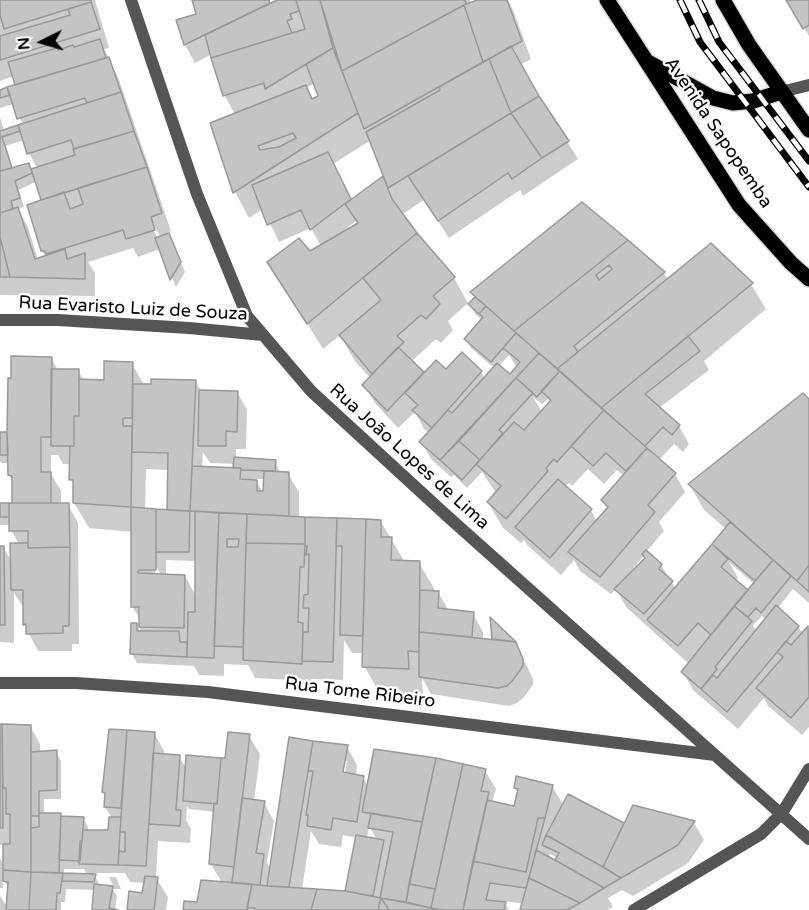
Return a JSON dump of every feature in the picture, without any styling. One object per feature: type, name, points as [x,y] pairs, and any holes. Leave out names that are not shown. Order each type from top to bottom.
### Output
[{"type":"main road","name":"Avenida Sapopemba","points":[[607,0],[739,205],[809,279]]},
{"type":"main road","points":[[723,0],[748,45],[809,130]]},
{"type":"main road","points":[[645,60],[713,98],[733,103],[753,101],[781,92]]},
{"type":"street","name":"Rua João Lopes de Lima","points":[[131,0],[197,194],[247,316],[311,391],[809,839]]},
{"type":"street","points":[[781,92],[809,85]]},
{"type":"street","name":"Rua Evaristo Luiz de Souza","points":[[0,320],[58,320],[263,335]]},
{"type":"street","name":"Rua Tome Ribeiro","points":[[0,683],[76,683],[208,692],[715,755]]},
{"type":"street","points":[[634,910],[761,834],[782,813],[809,769]]},
{"type":"building","points":[[0,0],[91,0],[91,2],[4,29],[0,15]]},
{"type":"building","points":[[192,0],[269,0],[270,3],[184,45],[176,20],[196,14]]},
{"type":"building","points":[[277,0],[296,0],[299,11],[290,14],[292,19],[287,21],[292,33],[211,58],[205,35]]},
{"type":"building","points":[[296,0],[320,0],[333,48],[265,89],[264,83],[223,96],[211,58],[305,29]]},
{"type":"building","points":[[320,0],[465,0],[466,4],[342,71]]},
{"type":"building","points":[[477,0],[507,0],[522,41],[483,62],[464,5]]},
{"type":"building","points":[[786,0],[809,0],[809,25],[803,29]]},
{"type":"building","points":[[91,2],[100,29],[0,60],[0,36],[70,15],[68,9]]},
{"type":"building","points":[[464,5],[483,62],[364,129],[342,71]]},
{"type":"building","points":[[100,39],[106,58],[15,85],[8,62]]},
{"type":"building","points":[[511,46],[539,96],[511,113],[489,59]]},
{"type":"building","points":[[333,48],[358,113],[233,193],[210,123],[306,85],[312,99],[318,96],[306,64]],"holes":[[[293,133],[296,138],[279,147],[260,150],[258,146]]]},
{"type":"building","points":[[109,57],[121,92],[87,103],[85,98],[17,119],[7,87]]},
{"type":"building","points":[[489,59],[511,113],[388,188],[366,132]]},
{"type":"building","points":[[7,87],[10,95],[0,98],[0,90]]},
{"type":"building","points":[[121,92],[134,131],[74,149],[71,140],[27,154],[18,125]]},
{"type":"building","points":[[539,96],[569,141],[542,158],[511,113]]},
{"type":"building","points":[[511,113],[542,158],[512,179],[508,173],[438,221],[408,176]]},
{"type":"building","points":[[18,125],[20,131],[2,137],[12,168],[0,171],[0,131]]},
{"type":"building","points":[[134,131],[147,167],[41,200],[31,169],[75,155],[73,149]]},
{"type":"building","points":[[328,152],[351,199],[310,230],[301,210],[267,225],[252,185]]},
{"type":"building","points":[[29,163],[32,173],[15,181],[20,198],[11,201],[13,209],[0,213],[0,171]]},
{"type":"building","points":[[147,167],[162,213],[151,217],[155,230],[126,239],[123,230],[46,254],[45,251],[41,251],[27,205],[64,192],[70,209],[83,204],[78,188]]},
{"type":"building","points":[[383,176],[392,199],[417,233],[307,324],[267,262],[299,238],[310,251],[358,223],[345,204]]},
{"type":"building","points":[[582,202],[628,240],[514,331],[470,292]]},
{"type":"building","points":[[18,207],[35,259],[65,249],[67,259],[85,253],[85,279],[10,277],[0,237],[0,213]]},
{"type":"building","points":[[169,233],[181,262],[170,280],[155,238]]},
{"type":"building","points":[[417,233],[455,277],[433,296],[440,304],[426,319],[421,315],[397,336],[404,342],[372,374],[339,335],[381,300],[363,278]]},
{"type":"building","points":[[0,237],[10,277],[0,277]]},
{"type":"building","points":[[628,240],[665,272],[574,346],[578,352],[557,369],[514,331]],"holes":[[[609,265],[612,269],[599,280],[596,275]]]},
{"type":"building","points":[[711,243],[753,283],[601,408],[557,369]]},
{"type":"building","points":[[475,297],[486,306],[479,314],[468,304]]},
{"type":"building","points":[[486,306],[516,333],[491,362],[464,339],[483,317],[479,314]]},
{"type":"building","points":[[516,333],[539,353],[440,460],[419,442],[448,410],[452,413],[497,363],[510,374],[520,362],[503,348]]},
{"type":"building","points":[[688,336],[700,351],[645,394],[680,425],[672,435],[663,427],[645,446],[601,408]]},
{"type":"building","points":[[398,347],[424,372],[387,411],[362,385]]},
{"type":"building","points":[[462,352],[482,371],[432,428],[412,410],[418,405],[405,393],[436,360],[446,369]]},
{"type":"building","points":[[539,353],[560,371],[537,397],[516,378]]},
{"type":"building","points":[[11,356],[52,357],[51,437],[41,437],[41,472],[51,472],[51,503],[12,503],[12,476],[8,475],[7,432],[8,378],[11,378]]},
{"type":"building","points":[[104,361],[133,362],[132,418],[123,418],[123,426],[132,426],[131,507],[73,503],[73,480],[69,480],[70,446],[74,446],[74,416],[79,416],[79,379],[104,380]]},
{"type":"building","points":[[51,369],[79,369],[79,416],[74,416],[74,446],[51,446]]},
{"type":"building","points":[[560,371],[604,410],[557,462],[554,459],[546,468],[548,471],[506,519],[487,502],[501,486],[476,464],[514,422],[524,430],[551,400],[541,391]]},
{"type":"building","points":[[516,378],[533,393],[499,430],[503,433],[480,460],[459,441]]},
{"type":"building","points":[[151,379],[196,380],[190,511],[167,510],[168,453],[132,452],[133,384],[151,384]]},
{"type":"building","points":[[199,390],[238,391],[237,432],[226,431],[226,446],[198,446]]},
{"type":"building","points":[[803,393],[809,399],[809,565],[797,581],[688,484]]},
{"type":"building","points":[[604,410],[647,448],[626,471],[606,453],[593,466],[571,446]]},
{"type":"building","points":[[0,432],[7,432],[8,455],[0,455]]},
{"type":"building","points":[[459,441],[480,460],[462,480],[440,460]]},
{"type":"building","points":[[647,448],[676,473],[648,505],[655,512],[600,577],[568,552],[608,507],[601,500]]},
{"type":"building","points":[[234,457],[276,460],[275,471],[233,468]]},
{"type":"building","points":[[192,466],[241,468],[240,479],[257,480],[257,491],[263,491],[264,471],[289,472],[289,516],[190,511]]},
{"type":"building","points":[[558,479],[592,509],[550,558],[515,527]]},
{"type":"building","points":[[0,503],[9,503],[9,517],[0,517]]},
{"type":"building","points":[[9,503],[69,503],[70,547],[28,548],[28,531],[9,531]]},
{"type":"building","points":[[131,507],[156,509],[156,570],[139,570],[138,573],[185,575],[184,628],[139,627],[139,607],[131,607]]},
{"type":"building","points":[[156,509],[190,511],[189,552],[156,552]]},
{"type":"building","points":[[195,511],[219,513],[214,658],[187,657],[188,612],[195,612]]},
{"type":"building","points":[[219,513],[247,514],[243,647],[214,646]],"holes":[[[227,539],[239,539],[238,547],[227,547]]]},
{"type":"building","points":[[247,514],[305,517],[305,544],[246,543]]},
{"type":"building","points":[[305,517],[337,518],[333,662],[302,661],[303,632],[308,632],[309,608],[303,608],[304,595],[308,594],[309,554],[306,555]]},
{"type":"building","points":[[337,518],[366,519],[363,636],[340,635],[342,546],[336,546]]},
{"type":"building","points":[[366,519],[381,520],[381,537],[392,537],[391,560],[420,561],[419,652],[408,651],[409,669],[362,667]]},
{"type":"building","points":[[730,522],[773,560],[755,581],[712,544]]},
{"type":"building","points":[[10,543],[28,543],[28,548],[70,547],[69,626],[63,626],[63,633],[26,634],[26,624],[23,625],[23,590],[11,590]]},
{"type":"building","points":[[246,543],[305,544],[304,567],[300,567],[298,622],[303,623],[302,664],[243,660]]},
{"type":"building","points":[[712,544],[728,559],[721,567],[748,590],[711,635],[698,623],[678,646],[647,620]]},
{"type":"building","points":[[0,546],[4,546],[5,625],[0,625]]},
{"type":"building","points":[[646,550],[662,564],[659,569],[673,581],[644,614],[614,589],[645,558],[642,554]]},
{"type":"building","points":[[773,560],[791,576],[761,613],[756,608],[748,617],[734,606]]},
{"type":"building","points":[[809,565],[809,592],[797,581]]},
{"type":"building","points":[[420,590],[439,591],[438,608],[474,612],[472,637],[419,632]]},
{"type":"building","points":[[776,605],[799,626],[727,712],[701,689],[713,675],[717,678]]},
{"type":"building","points":[[734,606],[752,621],[715,667],[717,669],[701,689],[681,672]]},
{"type":"building","points":[[490,617],[512,638],[516,642],[492,639]]},
{"type":"building","points":[[131,623],[137,623],[137,631],[179,631],[180,642],[187,642],[187,657],[130,654]]},
{"type":"building","points":[[808,626],[809,697],[791,718],[756,688],[783,657],[777,652],[786,641],[791,645]]},
{"type":"building","points":[[419,632],[516,642],[523,659],[523,666],[507,686],[498,688],[419,677]]},
{"type":"building","points":[[0,724],[2,724],[3,828],[0,828]]},
{"type":"building","points":[[2,724],[31,725],[31,872],[3,870],[3,844],[10,844],[10,814],[6,814],[6,788],[3,788]]},
{"type":"building","points":[[109,729],[127,730],[121,808],[104,807],[105,793],[102,792]]},
{"type":"building","points":[[127,730],[155,732],[146,866],[118,865],[119,851],[125,852],[125,832],[120,832]]},
{"type":"building","points":[[228,732],[250,734],[234,867],[209,864],[214,803],[217,804],[221,758],[225,758]]},
{"type":"building","points":[[289,737],[313,741],[289,887],[267,886]]},
{"type":"building","points":[[313,741],[348,745],[343,772],[364,776],[357,822],[333,818],[331,830],[307,826],[308,815],[306,815],[313,771],[308,771]]},
{"type":"building","points":[[374,749],[436,758],[422,822],[362,812]]},
{"type":"building","points":[[57,750],[57,790],[39,791],[39,816],[31,816],[31,752]]},
{"type":"building","points":[[153,753],[180,755],[176,810],[181,810],[180,826],[149,824]]},
{"type":"building","points":[[186,755],[221,758],[217,804],[183,801]]},
{"type":"building","points":[[436,758],[463,764],[435,889],[409,884]]},
{"type":"building","points":[[463,764],[486,769],[481,791],[489,792],[463,910],[441,910],[431,908]]},
{"type":"building","points":[[516,776],[553,785],[545,818],[538,818],[526,872],[473,861],[487,800],[514,806],[518,789],[514,788]]},
{"type":"building","points":[[568,794],[624,823],[603,867],[546,835]]},
{"type":"building","points":[[242,798],[265,801],[256,853],[264,854],[260,885],[232,883]]},
{"type":"building","points":[[633,805],[695,821],[678,845],[621,878],[603,867]]},
{"type":"building","points":[[39,813],[61,813],[59,873],[31,872],[31,828],[39,827]]},
{"type":"building","points":[[371,813],[422,822],[406,902],[380,898],[393,832],[368,828]]},
{"type":"building","points":[[61,816],[84,817],[80,861],[59,860]]},
{"type":"building","points":[[109,817],[121,817],[118,865],[79,864],[83,830],[108,830]]},
{"type":"building","points":[[538,818],[545,818],[526,888],[490,883],[486,900],[506,902],[504,910],[463,910],[473,861],[526,872]]},
{"type":"building","points":[[356,835],[384,840],[373,896],[345,891]]},
{"type":"building","points":[[546,835],[621,878],[604,888],[555,860],[559,853],[542,845]]},
{"type":"building","points":[[536,850],[604,888],[580,903],[529,878]]},
{"type":"building","points":[[3,870],[31,872],[29,910],[6,910],[8,882],[3,881]]},
{"type":"building","points":[[31,872],[63,873],[60,893],[57,893],[56,910],[29,910]]},
{"type":"building","points":[[63,873],[96,874],[94,882],[62,881]]},
{"type":"building","points":[[145,876],[158,877],[154,910],[127,910],[129,891],[142,893]]},
{"type":"building","points":[[529,878],[580,903],[567,910],[520,910]]},
{"type":"building","points":[[201,880],[252,884],[247,910],[183,910],[184,901],[197,902]]},
{"type":"building","points":[[94,884],[113,886],[109,908],[118,910],[92,910]]},
{"type":"building","points":[[252,884],[317,889],[311,910],[255,910],[255,908],[247,908]]},
{"type":"building","points":[[409,884],[435,889],[431,908],[406,902]]},
{"type":"building","points":[[317,889],[345,891],[381,898],[378,910],[311,910]]},
{"type":"building","points":[[381,898],[389,910],[378,910]]},
{"type":"building","points":[[381,898],[402,902],[441,910],[389,910]]},
{"type":"railway","points":[[680,0],[700,42],[809,187]]},
{"type":"railway","points":[[699,0],[719,42],[809,161]]}]
